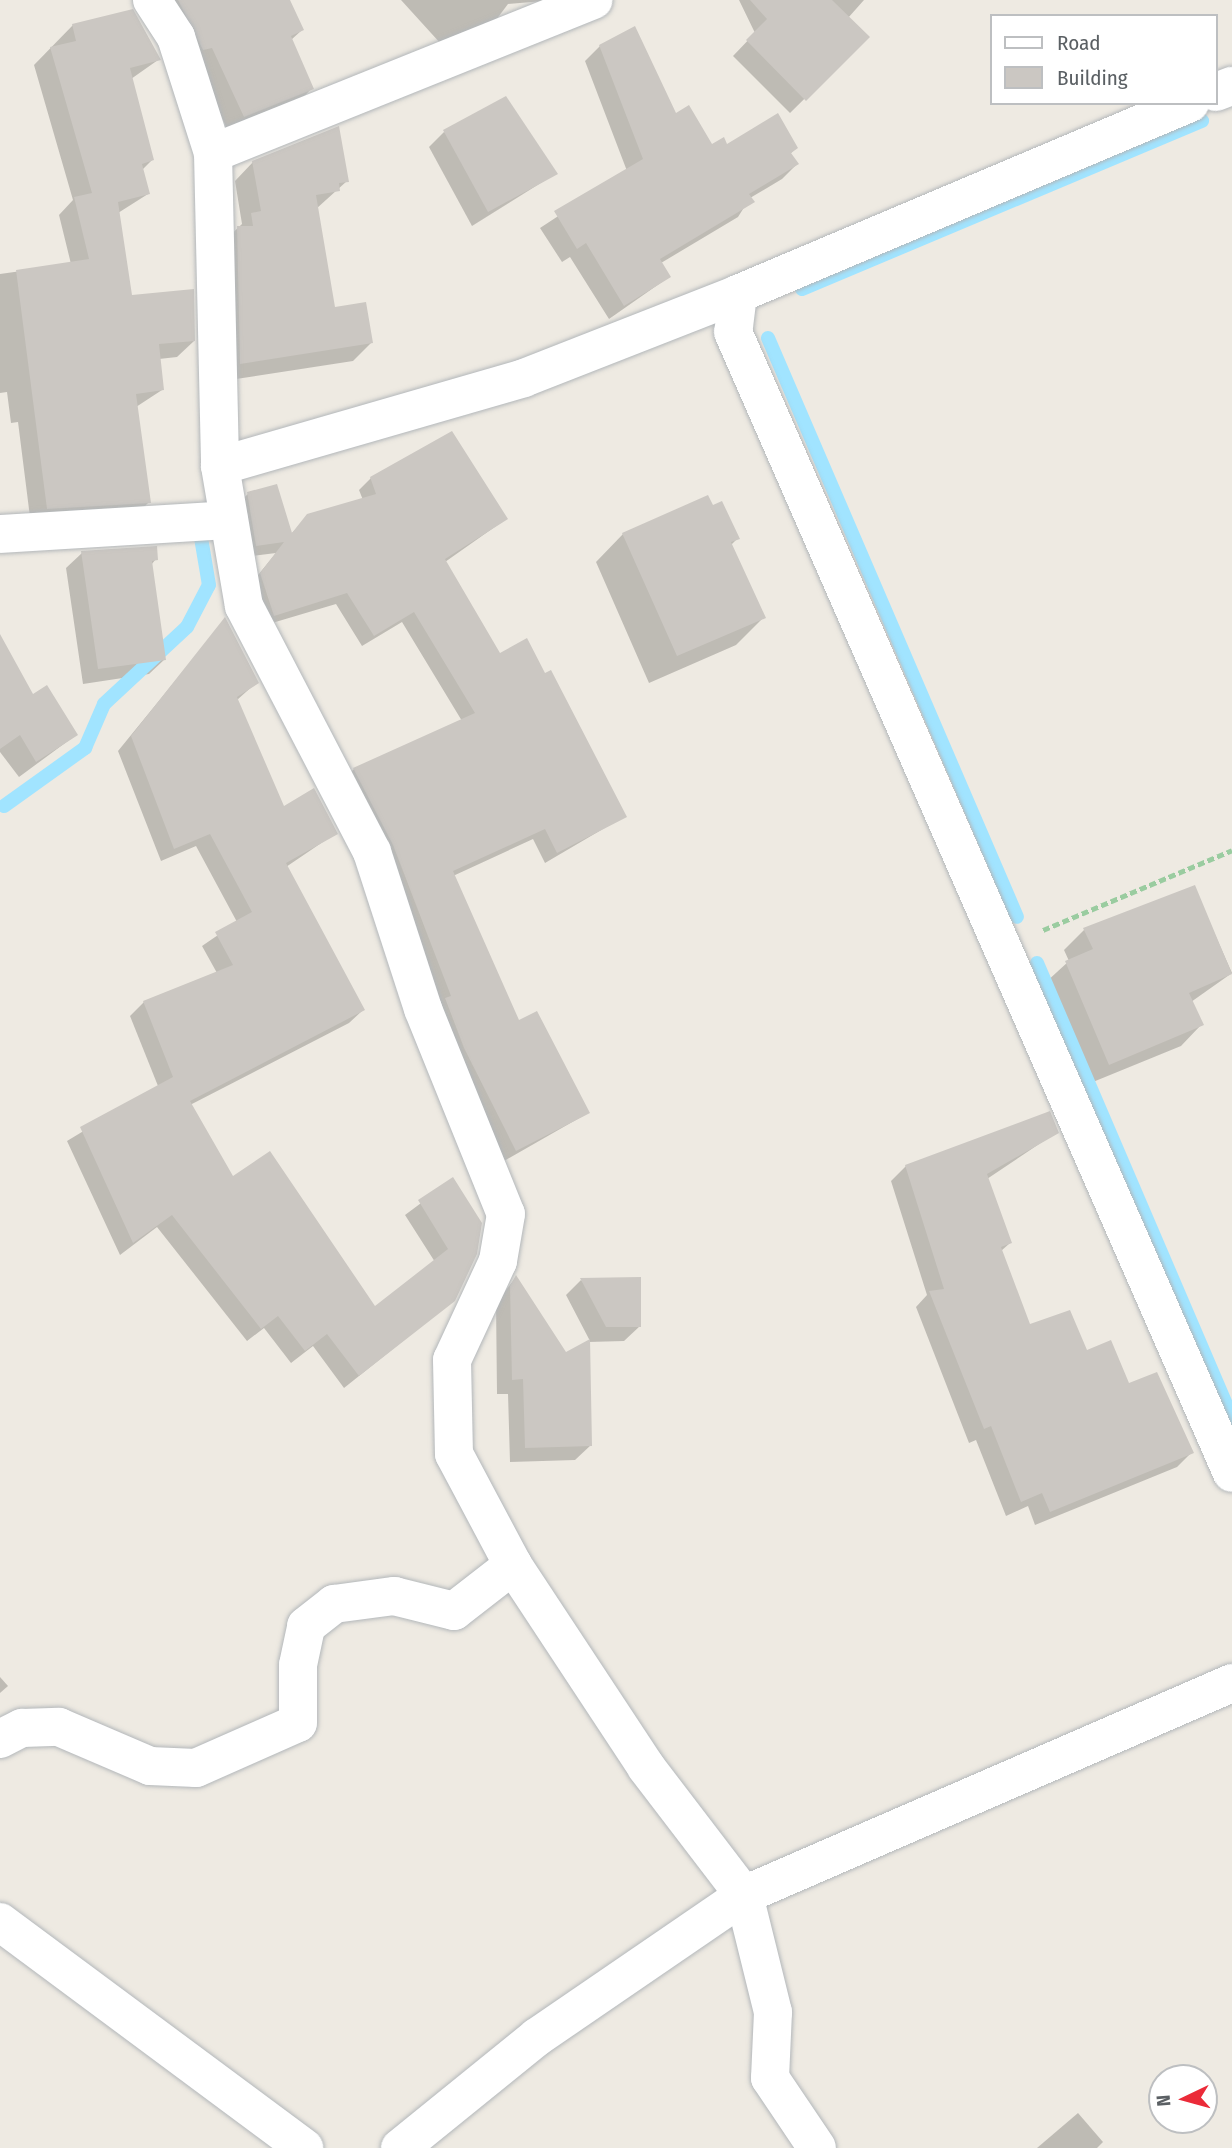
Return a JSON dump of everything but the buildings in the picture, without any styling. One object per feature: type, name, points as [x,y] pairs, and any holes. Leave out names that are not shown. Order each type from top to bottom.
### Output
[{"type":"street","points":[[152,0],[176,37],[213,153],[220,466],[244,606],[372,852],[423,1009],[506,1214],[498,1261],[452,1360],[454,1454],[513,1565],[646,1767],[744,1895],[773,2012],[770,2078],[817,2148]]},
{"type":"street","points":[[213,153],[593,0]]},
{"type":"street","points":[[220,466],[524,378],[738,294],[1185,105]]},
{"type":"street","points":[[738,294],[733,332],[1005,947],[1232,1473]]},
{"type":"street","points":[[0,534],[229,520]]},
{"type":"street","points":[[0,1739],[22,1728],[59,1727],[150,1766],[196,1768],[298,1723],[298,1665],[306,1626],[334,1604],[394,1596],[454,1612],[513,1565]]},
{"type":"street","points":[[400,2148],[537,2036],[744,1895],[1232,1683]]},
{"type":"street","points":[[0,1922],[304,2148]]},
{"type":"path","points":[[1005,947],[1232,850]]},
{"type":"waterway","points":[[802,289],[1202,121]]},
{"type":"waterway","points":[[768,338],[1017,917]]},
{"type":"waterway","points":[[4,806],[85,748],[104,704],[187,627],[209,585],[200,532]]},
{"type":"waterway","points":[[1037,963],[1232,1419]]}]
